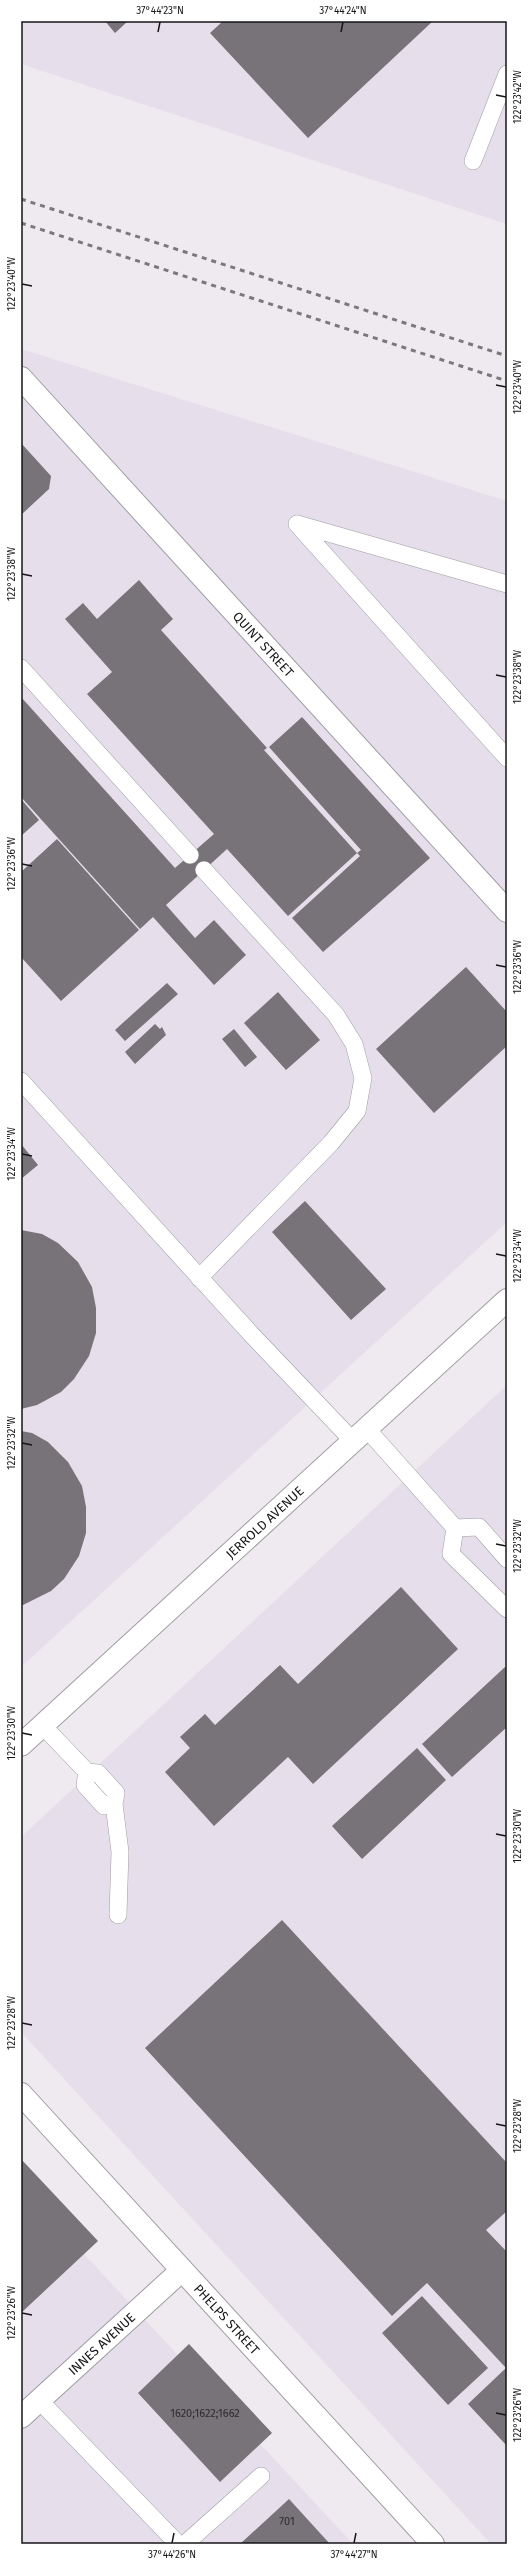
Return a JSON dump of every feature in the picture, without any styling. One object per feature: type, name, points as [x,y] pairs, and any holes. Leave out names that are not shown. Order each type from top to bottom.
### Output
[{"type":"street","name":"QUINT STREET","points":[[21,378],[507,911]]},
{"type":"street","name":"JERROLD AVENUE","points":[[21,1745],[507,1300]]},
{"type":"street","name":"PHELPS STREET","points":[[21,2094],[433,2544]]},
{"type":"street","name":"INNES AVENUE","points":[[21,2417],[182,2270]]},
{"type":"lane","points":[[473,161],[507,74]]},
{"type":"lane","points":[[507,584],[297,524],[507,758]]},
{"type":"lane","points":[[21,668],[190,855]]},
{"type":"lane","points":[[199,1278],[331,1143],[357,1111],[363,1078],[354,1044],[336,1015],[204,870]]},
{"type":"lane","points":[[21,1081],[199,1278],[455,1528],[479,1527],[507,1559]]},
{"type":"lane","points":[[455,1528],[451,1554],[507,1609]]},
{"type":"lane","points":[[43,1726],[87,1772],[98,1773],[116,1792],[114,1804],[120,1852],[118,1915]]},
{"type":"lane","points":[[39,2400],[178,2544]]},
{"type":"lane","points":[[185,2544],[261,2476]]},
{"type":"shaded area","points":[[21,21],[507,21],[507,224],[21,64]]},
{"type":"shaded area","points":[[21,349],[507,501],[507,1222],[21,1667]]},
{"type":"shaded area","points":[[507,1385],[507,2544],[491,2544],[21,2032],[21,1837]]},
{"type":"shaded area","points":[[21,2186],[353,2544],[21,2544]]},
{"type":"building","points":[[105,21],[128,21],[115,33]]},
{"type":"building","points":[[223,21],[433,21],[308,138],[210,33]]},
{"type":"building","points":[[21,443],[51,476],[49,489],[21,515]]},
{"type":"building","points":[[139,580],[173,619],[161,630],[267,748],[264,750],[357,853],[288,916],[227,849],[166,905],[195,938],[214,920],[246,955],[214,985],[153,917],[140,929],[21,797],[21,697],[175,868],[214,834],[87,694],[112,672],[65,619],[83,603],[97,619]]},
{"type":"building","points":[[302,717],[430,858],[323,952],[292,918],[360,856],[357,853],[361,850],[269,747]]},
{"type":"building","points":[[21,799],[39,820],[21,836]]},
{"type":"building","points":[[57,839],[139,930],[61,1001],[21,957],[21,872]]},
{"type":"building","points":[[466,967],[507,1012],[507,1046],[434,1113],[376,1049]]},
{"type":"building","points":[[167,983],[178,994],[125,1041],[115,1030]]},
{"type":"building","points":[[278,992],[320,1040],[286,1070],[244,1023]]},
{"type":"building","points":[[155,1024],[160,1029],[162,1027],[166,1035],[135,1064],[125,1052]]},
{"type":"building","points":[[234,1029],[257,1057],[245,1067],[222,1039]]},
{"type":"building","points":[[21,1144],[38,1165],[21,1179]]},
{"type":"building","points":[[305,1201],[386,1289],[351,1320],[272,1232]]},
{"type":"building","points":[[21,1230],[42,1234],[58,1243],[78,1262],[92,1287],[96,1308],[96,1333],[89,1356],[74,1379],[61,1392],[37,1405],[21,1409]]},
{"type":"building","points":[[21,1431],[32,1433],[48,1442],[68,1462],[82,1486],[86,1507],[86,1533],[79,1556],[64,1579],[51,1591],[21,1606]]},
{"type":"building","points":[[401,1587],[458,1649],[313,1784],[288,1757],[214,1826],[165,1772],[190,1748],[180,1737],[205,1714],[215,1725],[280,1665],[298,1684]]},
{"type":"building","points":[[505,1667],[507,1669],[507,1727],[452,1777],[422,1744]]},
{"type":"building","points":[[417,1748],[446,1780],[362,1859],[332,1826]]},
{"type":"building","points":[[282,1920],[507,2163],[507,2211],[486,2230],[507,2252],[507,2446],[468,2404],[506,2368],[427,2283],[392,2316],[145,2048]]},
{"type":"building","points":[[21,2159],[98,2241],[21,2313]]},
{"type":"building","points":[[422,2296],[488,2368],[448,2405],[382,2333]]},
{"type":"building","points":[[189,2344],[272,2433],[220,2482],[138,2393]]},
{"type":"building","points":[[289,2499],[330,2544],[240,2544]]},
{"type":"railway","points":[[21,199],[507,356]]},
{"type":"railway","points":[[21,223],[507,381]]}]
